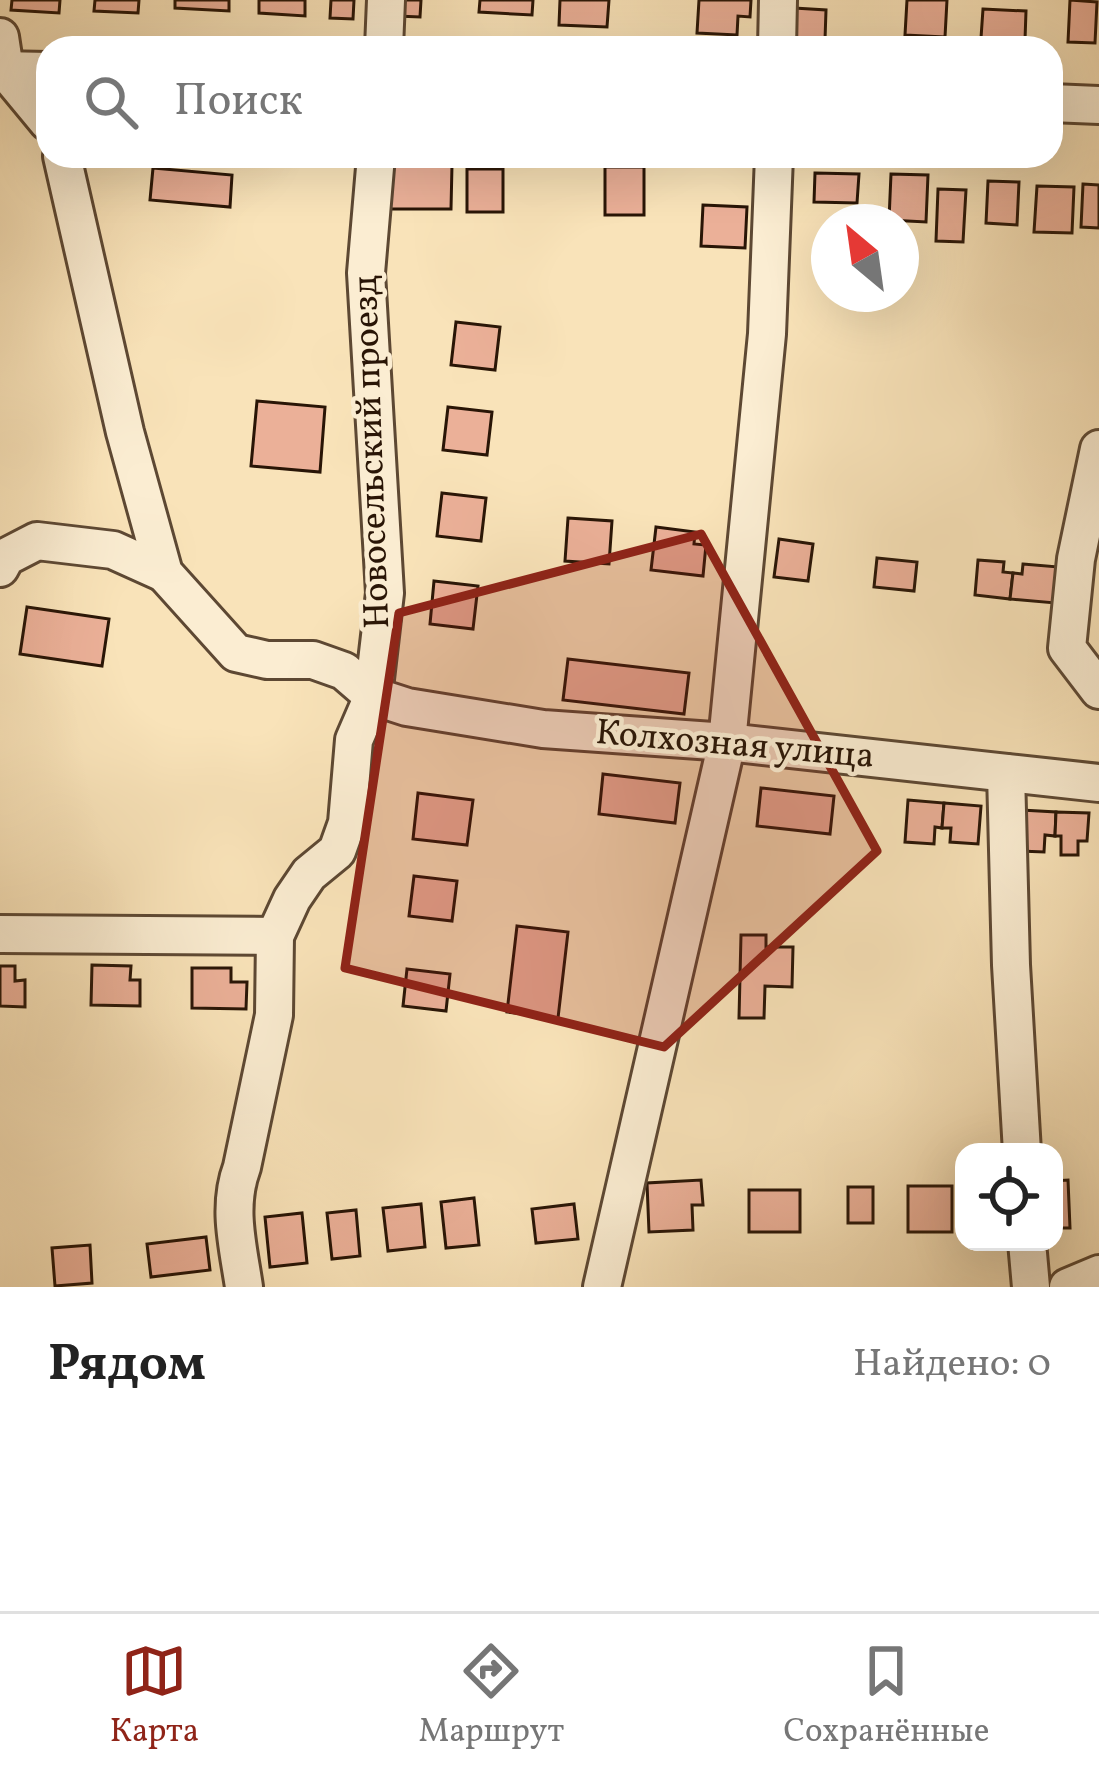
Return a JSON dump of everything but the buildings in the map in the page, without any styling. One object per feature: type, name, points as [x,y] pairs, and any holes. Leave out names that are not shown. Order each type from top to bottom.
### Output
[{"type":"street","points":[[384,36],[386,0]]},
{"type":"street","points":[[777,36],[778,0]]},
{"type":"street","points":[[2,59],[36,68]]},
{"type":"street","points":[[2,59],[36,106]]},
{"type":"street","points":[[1063,104],[1099,105]]},
{"type":"street","points":[[65,168],[125,432],[164,573]]},
{"type":"street","name":"Новосельский проезд","points":[[275,936],[309,874],[337,851],[347,823],[354,740],[373,696],[385,593],[366,273],[375,168]]},
{"type":"street","points":[[602,1287],[727,742],[767,334],[774,168]]},
{"type":"street","points":[[1099,449],[1076,560],[1067,648],[1099,690]]},
{"type":"street","points":[[0,568],[6,557],[38,541],[113,550],[164,573]]},
{"type":"street","name":"Колхозная улица","points":[[164,573],[236,653],[267,660],[313,660],[344,671],[373,696],[429,711],[543,729],[727,742],[1099,783]]},
{"type":"street","points":[[1006,772],[1021,1143]]},
{"type":"street","points":[[0,934],[275,936],[274,1015],[232,1207],[244,1287]]},
{"type":"street","points":[[1028,1251],[1030,1287]]},
{"type":"street","points":[[1068,1287],[1099,1274]]},
{"type":"highlighted area","points":[[701,534],[877,851],[664,1047],[345,968],[399,613]]}]
